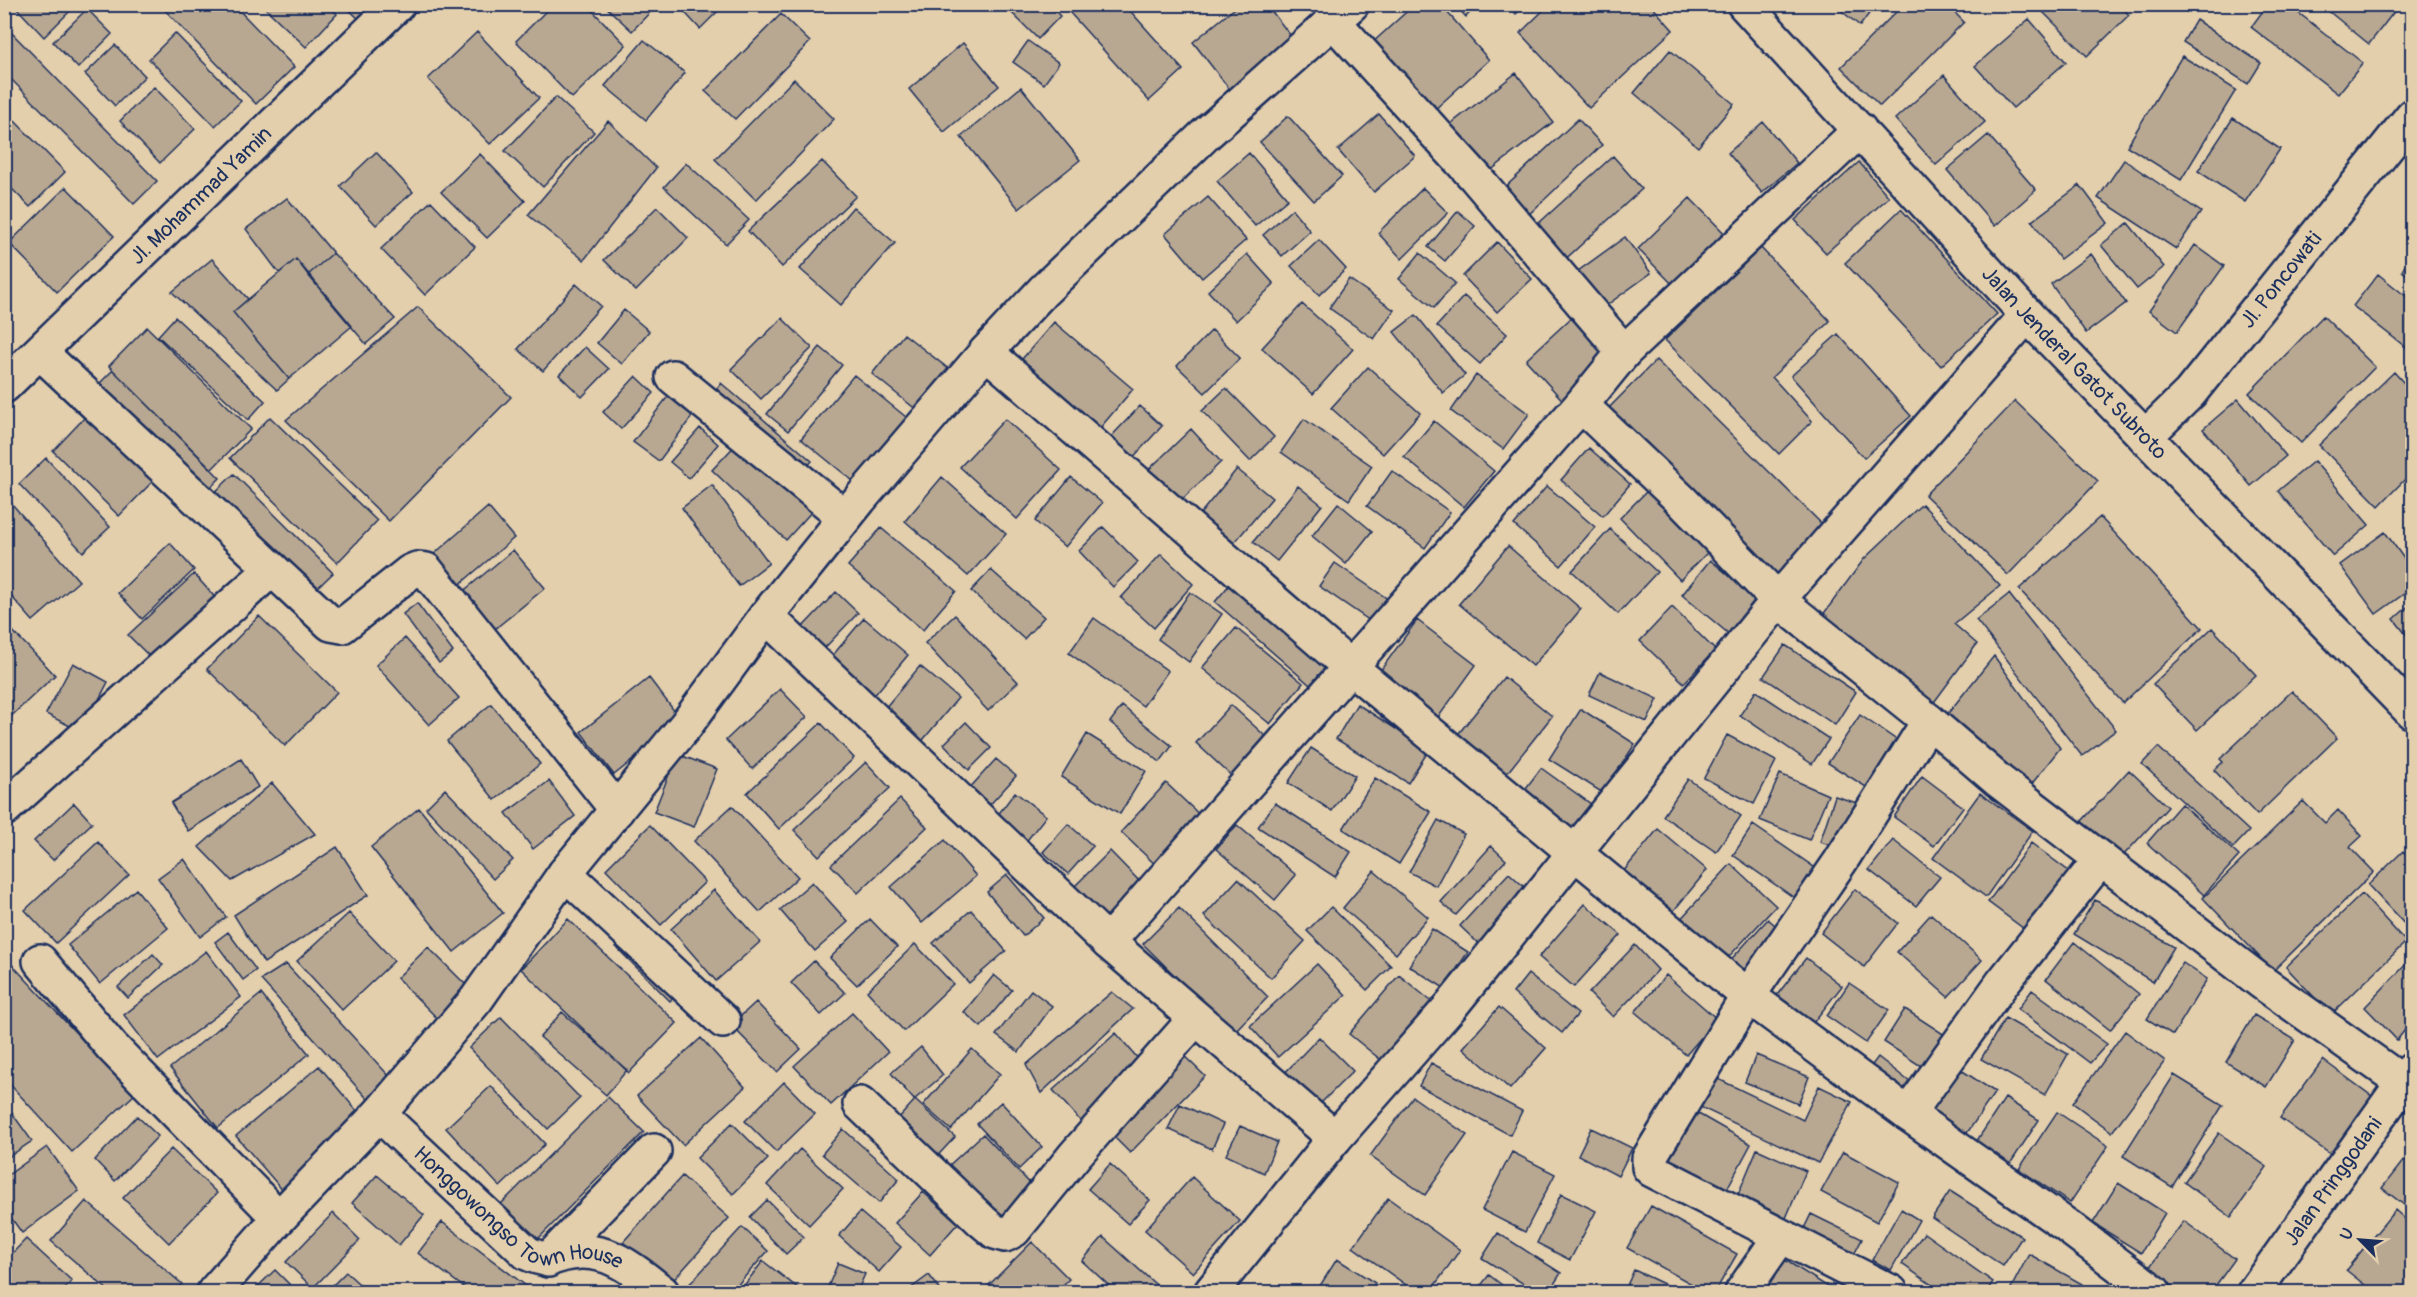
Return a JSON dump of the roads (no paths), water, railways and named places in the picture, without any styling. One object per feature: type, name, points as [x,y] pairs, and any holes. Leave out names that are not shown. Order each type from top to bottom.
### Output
[{"type":"street","name":"Jl. Mohammad Yamin","points":[[4,386],[398,4]]},
{"type":"street","name":"Jalan Jenderal Gatot Subroto","points":[[1744,4],[2027,315],[2412,712]]},
{"type":"street","points":[[215,1292],[279,1218],[379,1114],[476,1000],[564,873],[686,725],[766,616],[845,517],[986,352],[1043,291],[1207,133],[1343,13],[1476,178],[1624,352]]},
{"type":"street","name":"Jl. Poncowati","points":[[2145,437],[2190,393],[2412,116]]},
{"type":"street","points":[[1108,942],[1581,405],[1624,352],[1860,130]]},
{"type":"street","points":[[1211,1293],[1335,1138],[1451,1006],[1778,600],[2027,315]]},
{"type":"street","points":[[40,352],[326,621],[338,627],[342,626],[410,572],[417,569],[426,570],[617,810]]},
{"type":"street","points":[[986,352],[1350,667],[1748,996],[1908,1114],[2067,1226],[2154,1293]]},
{"type":"street","points":[[673,377],[845,517]]},
{"type":"street","points":[[1581,405],[1682,501],[1778,600],[1929,721],[1999,781],[2260,981],[2408,1077]]},
{"type":"street","points":[[4,809],[272,569]]},
{"type":"street","points":[[766,616],[1108,942],[1335,1138]]},
{"type":"street","points":[[1891,1293],[1652,1170],[1649,1158],[1748,996],[1840,862],[1929,721]]},
{"type":"street","points":[[1908,1114],[2003,982],[2102,859]]},
{"type":"street","points":[[564,873],[723,1021]]},
{"type":"street","points":[[40,961],[112,1047],[279,1218]]},
{"type":"street","points":[[860,1104],[982,1221],[995,1232],[1005,1235],[1014,1230],[1075,1155],[1195,1018]]},
{"type":"street","name":"Jalan Pringgodani","points":[[2254,1293],[2408,1077]]},
{"type":"street","name":"Honggowongso Town House","points":[[379,1114],[527,1253],[548,1260],[571,1253],[600,1254],[615,1258],[631,1267],[662,1293]]},
{"type":"street","points":[[548,1260],[654,1151]]},
{"type":"street","points":[[1742,1293],[1780,1237]]}]
